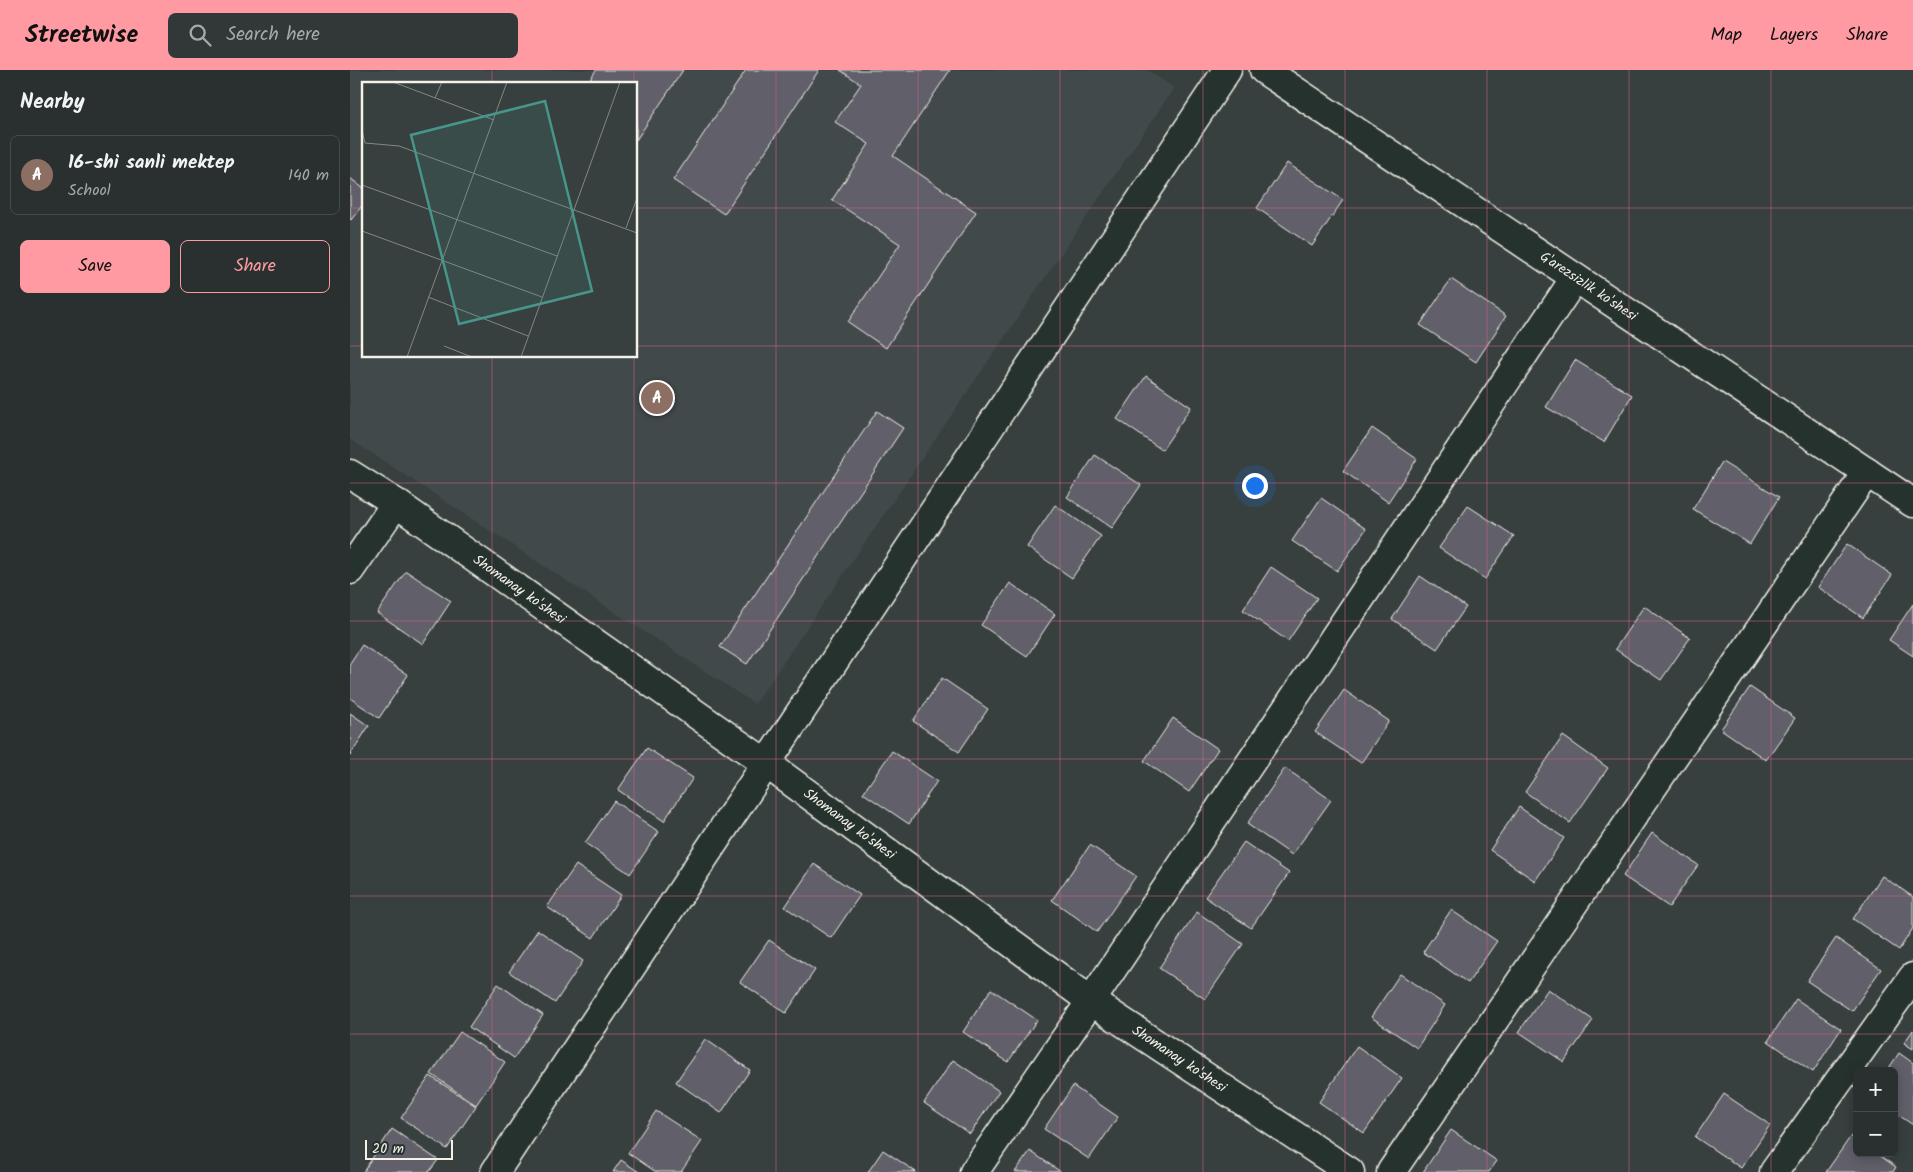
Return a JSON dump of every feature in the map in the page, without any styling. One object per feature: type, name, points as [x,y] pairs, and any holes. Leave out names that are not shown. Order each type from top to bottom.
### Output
[{"type":"street","points":[[495,1172],[1227,70]]},
{"type":"street","name":"G'arezsizlik ko'shesi","points":[[1264,70],[1913,503]]},
{"type":"street","points":[[974,1172],[1091,1001],[1575,278]]},
{"type":"street","points":[[1391,1172],[1867,472]]},
{"type":"street","name":"Shomanay ko'shesi","points":[[350,474],[396,504],[767,764],[1091,1001],[1350,1172]]},
{"type":"street","points":[[350,570],[396,504]]},
{"type":"street","points":[[1774,1172],[1913,976]]},
{"type":"shaded area","points":[[350,70],[1147,70],[1174,88],[755,704],[350,439]]},
{"type":"building","points":[[596,70],[683,70],[638,137],[638,82],[588,82]]},
{"type":"building","points":[[746,70],[819,70],[724,214],[673,180]]},
{"type":"building","points":[[840,70],[950,70],[893,156],[976,212],[886,348],[848,322],[900,244],[832,200],[869,144],[835,122],[861,84]]},
{"type":"building","points":[[1287,163],[1343,200],[1312,246],[1257,208]]},
{"type":"building","points":[[350,178],[362,187],[362,206],[350,219]]},
{"type":"building","points":[[1451,279],[1506,316],[1476,362],[1420,325]]},
{"type":"building","points":[[1575,360],[1632,395],[1604,442],[1546,407]]},
{"type":"building","points":[[1146,376],[1191,407],[1162,450],[1117,419]]},
{"type":"building","points":[[877,411],[903,428],[747,664],[720,647]]},
{"type":"building","points":[[1372,428],[1417,459],[1388,502],[1343,471]]},
{"type":"building","points":[[1095,455],[1141,485],[1112,528],[1067,497]]},
{"type":"building","points":[[1722,462],[1779,497],[1750,544],[1693,509]]},
{"type":"building","points":[[1321,498],[1366,529],[1337,571],[1292,541]]},
{"type":"building","points":[[1055,505],[1101,536],[1072,578],[1027,547]]},
{"type":"building","points":[[1468,506],[1514,536],[1485,579],[1439,548]]},
{"type":"building","points":[[1847,544],[1892,575],[1863,618],[1818,587]]},
{"type":"building","points":[[1271,567],[1317,598],[1288,641],[1243,610]]},
{"type":"building","points":[[406,571],[451,601],[423,644],[377,613]]},
{"type":"building","points":[[1420,576],[1466,607],[1437,649],[1392,619]]},
{"type":"building","points":[[1010,583],[1055,614],[1027,656],[981,625]]},
{"type":"building","points":[[1913,604],[1913,656],[1889,640]]},
{"type":"building","points":[[1644,606],[1690,638],[1661,680],[1615,649]]},
{"type":"building","points":[[362,645],[408,675],[379,718],[350,698],[350,663]]},
{"type":"building","points":[[942,678],[988,709],[959,752],[913,721]]},
{"type":"building","points":[[1750,687],[1795,718],[1766,760],[1721,729]]},
{"type":"building","points":[[1344,690],[1389,721],[1361,763],[1315,732]]},
{"type":"building","points":[[350,713],[369,726],[350,755]]},
{"type":"building","points":[[1173,718],[1218,749],[1189,792],[1144,761]]},
{"type":"building","points":[[1563,736],[1608,768],[1570,823],[1525,792]]},
{"type":"building","points":[[647,748],[693,778],[664,821],[618,790]]},
{"type":"building","points":[[892,751],[937,781],[909,824],[863,793]]},
{"type":"building","points":[[1285,768],[1331,800],[1292,855],[1247,824]]},
{"type":"building","points":[[614,801],[659,832],[630,874],[585,843]]},
{"type":"building","points":[[1519,807],[1564,838],[1535,881],[1490,850]]},
{"type":"building","points":[[1652,833],[1698,865],[1669,907],[1623,876]]},
{"type":"building","points":[[1244,842],[1289,873],[1251,928],[1205,897]]},
{"type":"building","points":[[1090,845],[1136,876],[1097,932],[1052,900]]},
{"type":"building","points":[[814,864],[860,895],[831,938],[785,907]]},
{"type":"building","points":[[576,865],[621,895],[593,938],[547,907]]},
{"type":"building","points":[[1882,876],[1913,897],[1913,928],[1899,950],[1853,919]]},
{"type":"building","points":[[1451,910],[1497,941],[1468,983],[1423,952]]},
{"type":"building","points":[[1197,912],[1243,944],[1205,999],[1159,968]]},
{"type":"building","points":[[538,930],[583,961],[555,1003],[509,972]]},
{"type":"building","points":[[1836,938],[1881,969],[1852,1011],[1807,981]]},
{"type":"building","points":[[769,940],[815,970],[786,1013],[740,982]]},
{"type":"building","points":[[1400,974],[1445,1005],[1417,1048],[1371,1017]]},
{"type":"building","points":[[498,984],[543,1015],[514,1058],[469,1027]]},
{"type":"building","points":[[991,989],[1037,1020],[1008,1062],[963,1032]]},
{"type":"building","points":[[1548,989],[1593,1020],[1564,1062],[1519,1032]]},
{"type":"building","points":[[1796,999],[1841,1029],[1813,1072],[1768,1041]]},
{"type":"building","points":[[1913,1030],[1913,1049],[1904,1043]]},
{"type":"building","points":[[460,1032],[505,1062],[476,1105],[431,1074]]},
{"type":"building","points":[[705,1039],[750,1070],[721,1113],[676,1082]]},
{"type":"building","points":[[1357,1046],[1402,1078],[1364,1133],[1319,1102]]},
{"type":"building","points":[[1899,1053],[1913,1063],[1913,1125],[1898,1115],[1898,1067],[1890,1067]]},
{"type":"building","points":[[953,1060],[999,1091],[970,1134],[924,1103]]},
{"type":"building","points":[[430,1076],[476,1106],[447,1149],[401,1118]]},
{"type":"building","points":[[1073,1086],[1118,1117],[1089,1159],[1044,1129]]},
{"type":"building","points":[[1724,1094],[1770,1125],[1741,1168],[1695,1137]]},
{"type":"building","points":[[656,1111],[702,1141],[681,1172],[656,1172],[628,1153]]},
{"type":"building","points":[[392,1129],[438,1160],[429,1172],[363,1172]]},
{"type":"building","points":[[1451,1130],[1497,1161],[1489,1172],[1423,1172]]},
{"type":"building","points":[[1851,1136],[1853,1137],[1853,1157],[1882,1157],[1896,1167],[1893,1172],[1826,1172]]},
{"type":"building","points":[[883,1150],[916,1172],[868,1172]]},
{"type":"building","points":[[1030,1151],[1061,1172],[1015,1172]]},
{"type":"building","points":[[621,1160],[639,1172],[613,1172]]},
{"type":"place","name":"16-shi sanli mektep","points":[[657,398]]}]
